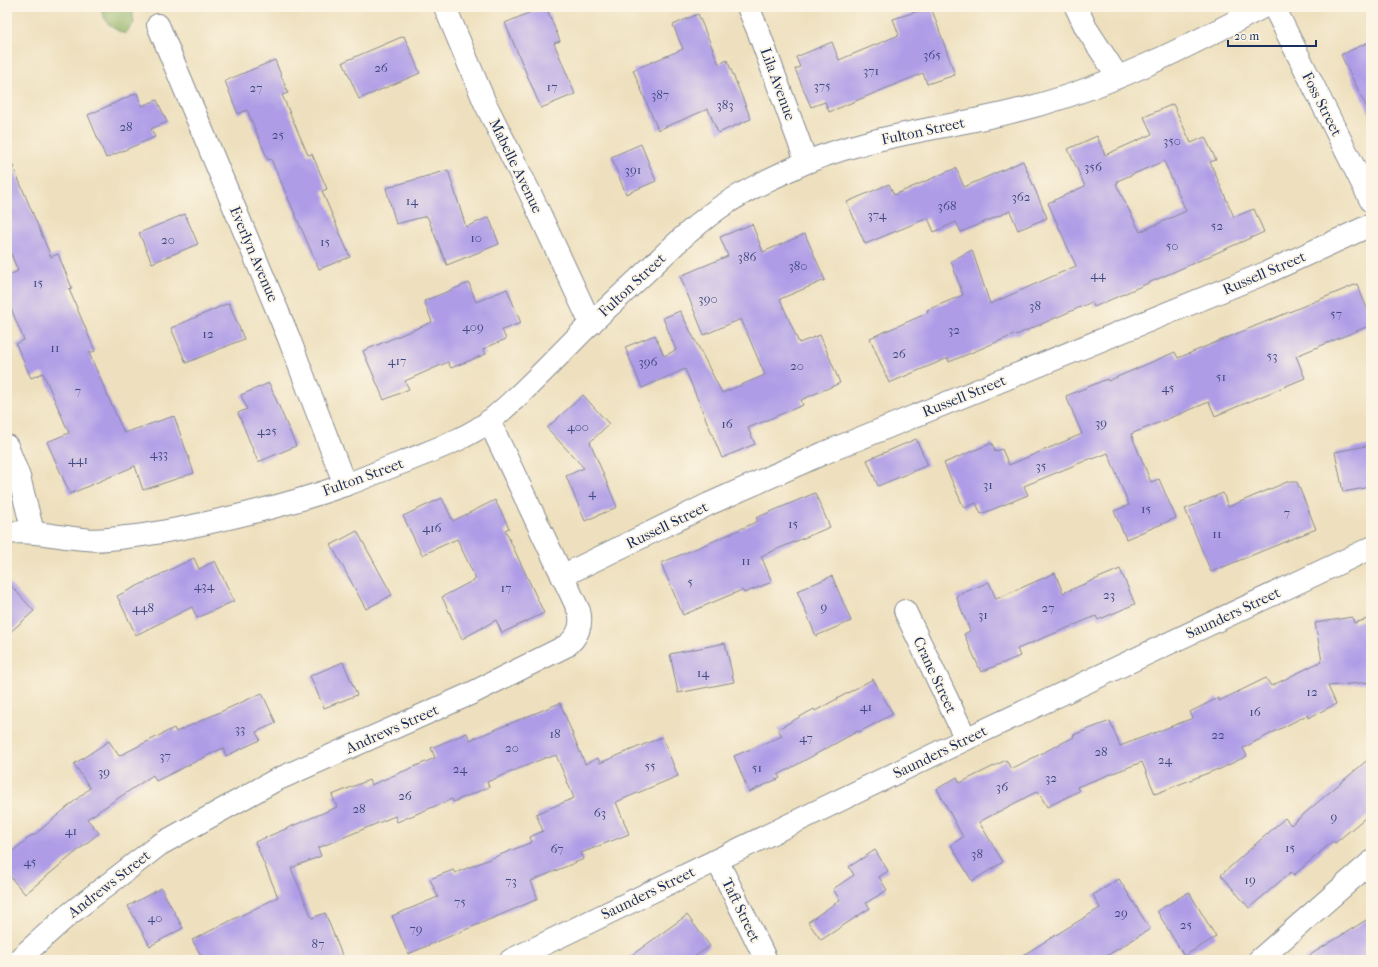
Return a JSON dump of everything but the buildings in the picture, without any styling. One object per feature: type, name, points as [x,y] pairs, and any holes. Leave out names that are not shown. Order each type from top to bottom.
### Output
[{"type":"street","name":"Mabelle Avenue","points":[[445,7],[485,103],[530,193],[591,324]]},
{"type":"street","name":"Lila Avenue","points":[[748,7],[806,162]]},
{"type":"street","points":[[1076,7],[1086,28],[1118,77]]},
{"type":"street","name":"Fulton Street","points":[[7,533],[33,532],[88,540],[128,537],[218,521],[345,485],[456,440],[489,422],[698,224],[721,207],[762,183],[806,162],[834,151],[980,120],[1033,107],[1076,93],[1166,57],[1263,7]]},
{"type":"street","name":"Foss Street","points":[[1274,7],[1371,201]]},
{"type":"street","name":"Everlyn Avenue","points":[[158,25],[288,336],[345,485]]},
{"type":"street","name":"Russell Street","points":[[562,576],[709,504],[824,453],[1268,272],[1371,225]]},
{"type":"street","name":"Andrews Street","points":[[18,960],[67,916],[159,845],[274,782],[470,694],[566,646],[577,635],[580,620],[579,611],[489,422]]},
{"type":"street","points":[[7,446],[19,477],[33,532]]},
{"type":"street","name":"Saunders Street","points":[[511,960],[966,739],[1371,548]]},
{"type":"street","name":"Crane Street","points":[[905,611],[966,739]]},
{"type":"street","name":"Taft Street","points":[[717,860],[766,960]]},
{"type":"street","points":[[1259,960],[1371,862]]},
{"type":"green space","points":[[100,7],[132,7],[134,23],[125,34],[120,32],[106,21]]}]
